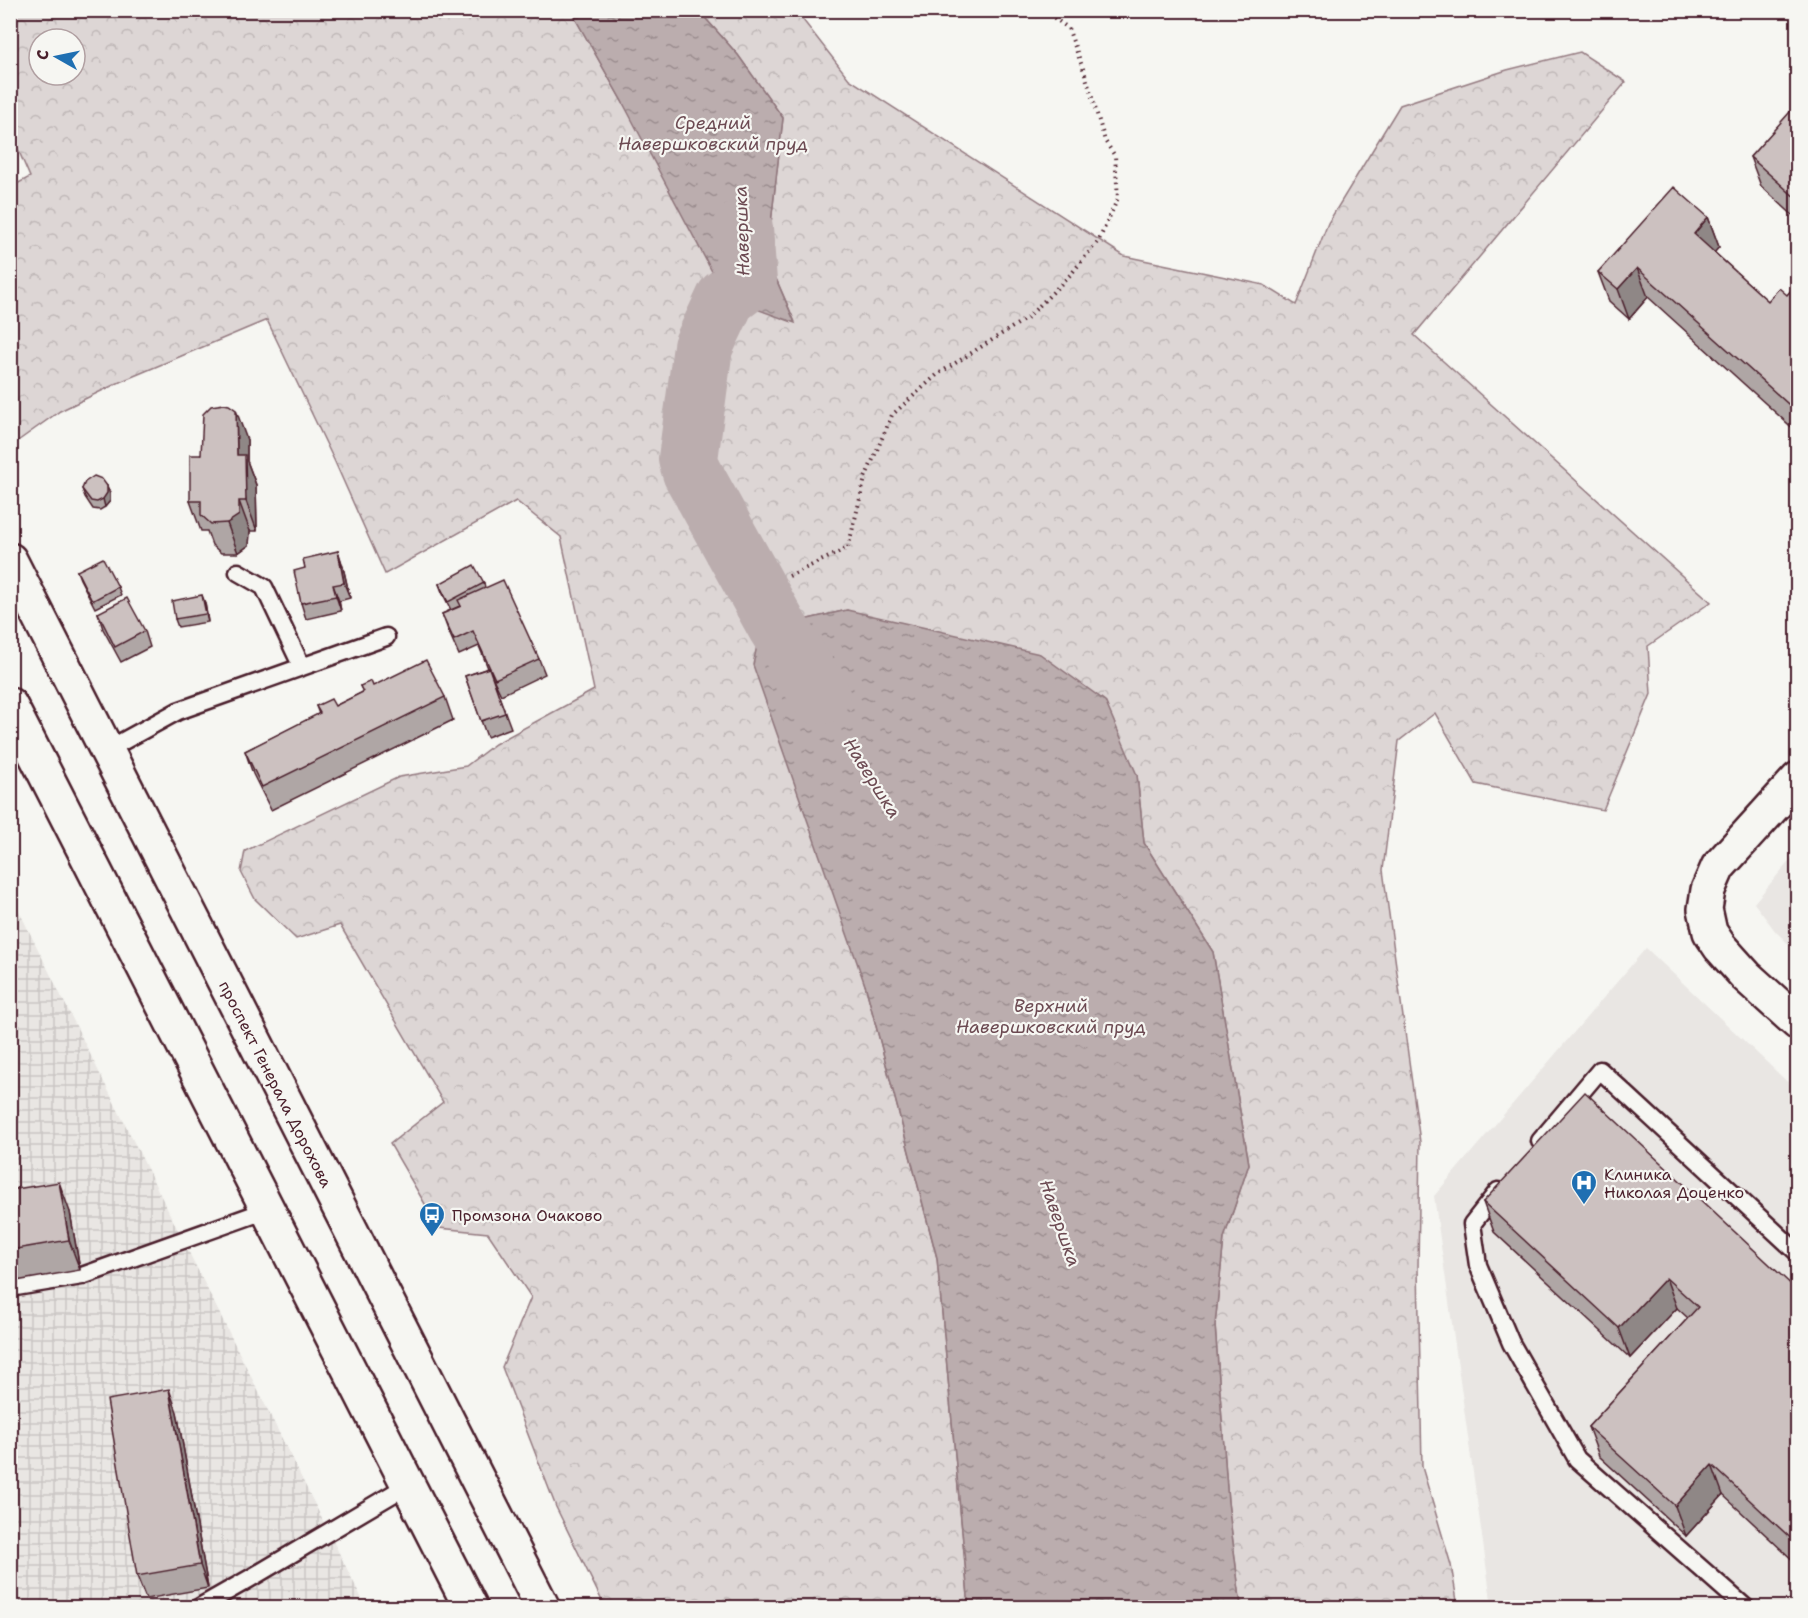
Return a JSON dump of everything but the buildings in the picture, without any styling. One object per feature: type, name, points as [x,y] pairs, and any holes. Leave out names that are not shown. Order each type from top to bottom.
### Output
[{"type":"main road","name":"проспект Генерала Дорохова","points":[[10,560],[543,1608]]},
{"type":"main road","points":[[13,718],[471,1608]]},
{"type":"main road","points":[[1797,779],[1718,867],[1707,890],[1705,909],[1710,932],[1720,947],[1746,976],[1797,1023]]},
{"type":"lane","points":[[238,572],[264,587],[302,667]]},
{"type":"lane","points":[[107,750],[178,711],[386,637]]},
{"type":"lane","points":[[1528,1156],[1600,1070],[1797,1252]]},
{"type":"lane","points":[[1505,1182],[1472,1224],[1478,1265],[1511,1343],[1577,1459],[1746,1608]]},
{"type":"lane","points":[[10,1288],[82,1276],[267,1210]]},
{"type":"lane","points":[[198,1608],[408,1485]]},
{"type":"path","points":[[789,576],[848,548],[865,478],[892,415],[938,374],[1027,318],[1072,273],[1099,240],[1118,198],[1115,156],[1105,141],[1086,74],[1068,28],[1043,10]]},
{"type":"shaded area","points":[[1797,852],[1797,952],[1776,932],[1754,903]]},
{"type":"shaded area","points":[[10,893],[98,1070],[366,1607],[11,1607]]},
{"type":"shaded area","points":[[1646,948],[1797,1091],[1797,1607],[1492,1607],[1434,1196]]},
{"type":"green space","points":[[11,11],[571,11],[623,103],[795,322],[767,258],[783,118],[738,55],[699,11],[796,11],[849,79],[1124,256],[1264,285],[1296,305],[1328,223],[1400,105],[1507,70],[1580,52],[1626,82],[1414,335],[1711,602],[1648,646],[1651,694],[1603,810],[1476,784],[1435,713],[1399,741],[1383,870],[1420,1142],[1418,1268],[1422,1467],[1451,1565],[1458,1607],[1241,1607],[1228,1502],[1215,1325],[1224,1238],[1249,1164],[1213,952],[1144,843],[1137,775],[847,610],[760,630],[866,988],[937,1258],[969,1607],[605,1607],[556,1507],[502,1367],[531,1297],[488,1233],[439,1228],[390,1144],[443,1102],[340,925],[296,939],[255,899],[241,872],[245,851],[399,777],[466,766],[495,744],[594,690],[561,537],[516,501],[385,574],[335,462],[267,320],[122,381],[60,411],[15,443],[11,436],[11,187],[30,177],[11,133]]},
{"type":"water","name":"Средний Навершковский пруд","points":[[571,11],[699,11],[738,55],[783,118],[767,258],[795,323],[726,298],[623,103]]},
{"type":"water","name":"Верхний Навершковский пруд","points":[[847,610],[1040,654],[1105,701],[1137,775],[1144,843],[1213,952],[1249,1164],[1224,1238],[1215,1325],[1228,1502],[1241,1607],[969,1607],[937,1258],[866,988],[753,665],[760,630]]},
{"type":"waterway","name":"Навершка","points":[[743,228],[747,282],[726,298],[703,347],[688,459],[692,472],[777,626],[820,695]]},
{"type":"place","name":"Клиника Николая Доценко","points":[[1584,1206]]},
{"type":"place","name":"Промзона Очаково","points":[[432,1238]]}]
